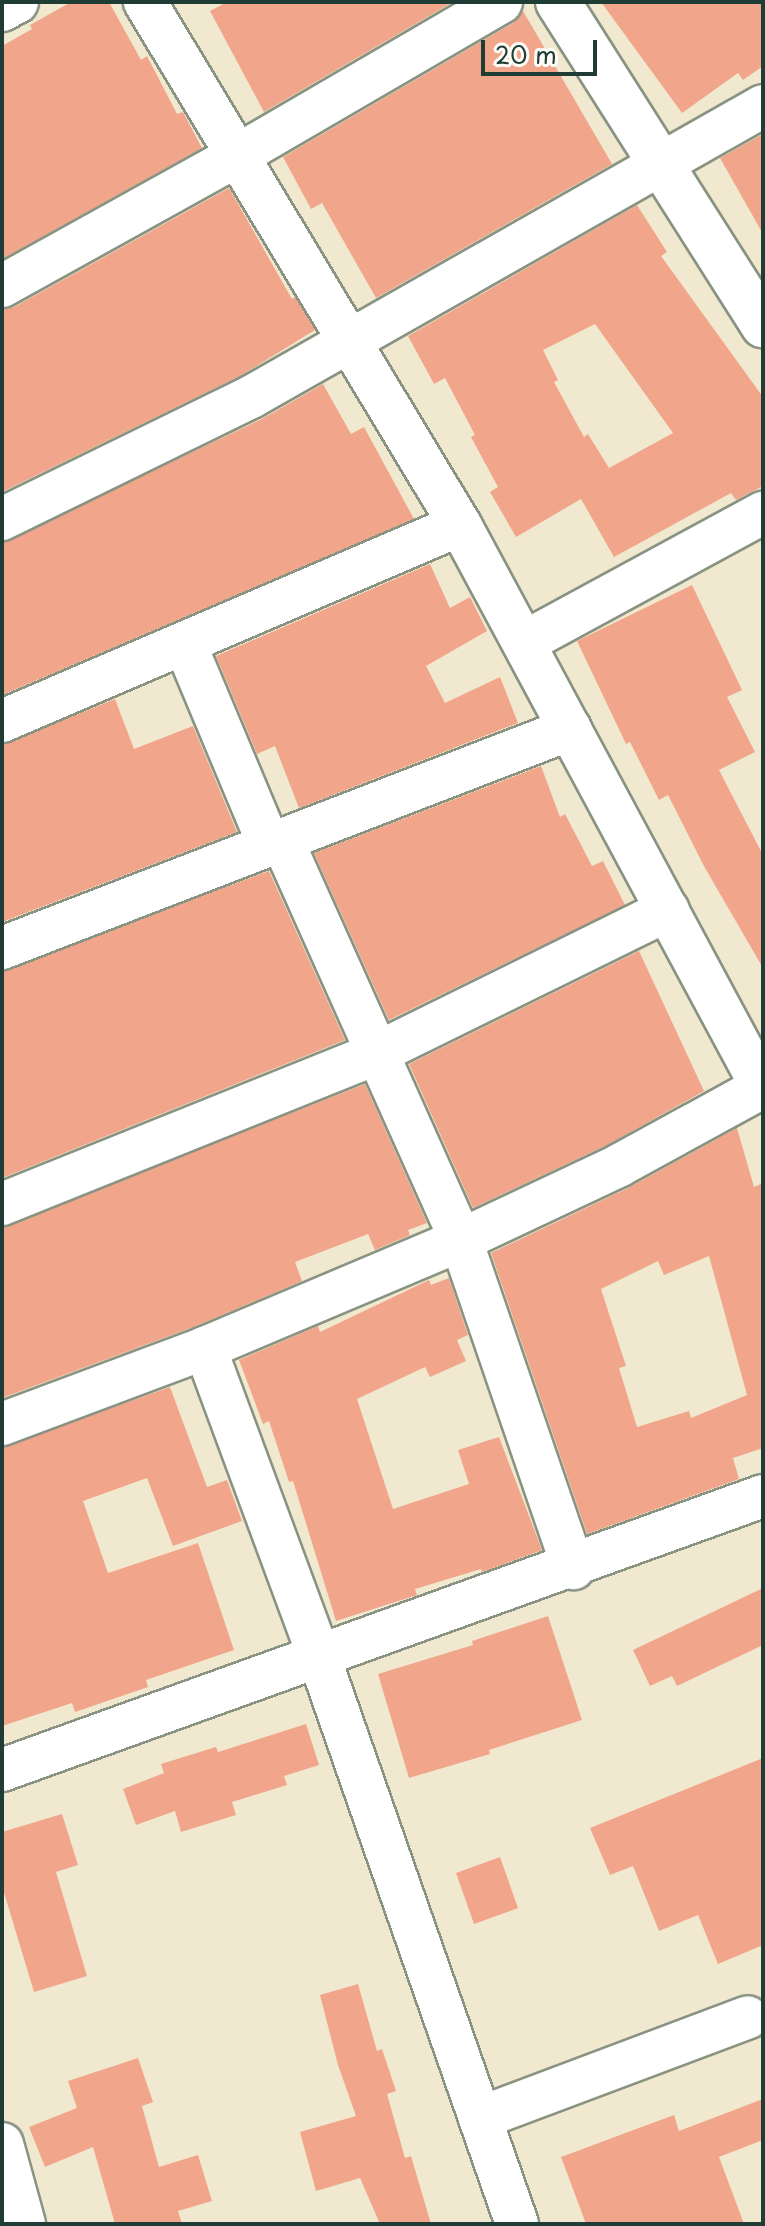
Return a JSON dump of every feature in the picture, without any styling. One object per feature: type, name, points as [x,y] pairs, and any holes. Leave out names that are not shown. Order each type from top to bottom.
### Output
[{"type":"main road","points":[[558,2],[763,325]]},
{"type":"street","points":[[2,10],[17,2]]},
{"type":"street","points":[[2,1424],[205,1348],[461,1240],[618,1166],[763,1087],[460,525],[240,154],[145,2]]},
{"type":"street","points":[[2,286],[240,154],[501,2]]},
{"type":"street","points":[[2,519],[251,397],[763,106]]},
{"type":"street","points":[[525,642],[763,513]]},
{"type":"street","points":[[2,721],[460,525]]},
{"type":"street","points":[[185,644],[461,1240],[573,1568]]},
{"type":"street","points":[[2,948],[570,729]]},
{"type":"street","points":[[2,1204],[377,1053],[668,910]]},
{"type":"street","points":[[205,1348],[318,1654],[517,2224]]},
{"type":"street","points":[[2,1770],[318,1654],[573,1568],[763,1496]]},
{"type":"street","points":[[480,2118],[748,2017]]},
{"type":"street","points":[[2,2144],[24,2224]]},
{"type":"building","points":[[71,2],[109,2],[141,60],[147,56],[177,114],[183,112],[202,148],[2,259],[2,46],[32,29],[30,25]]},
{"type":"building","points":[[227,2],[453,2],[264,112],[210,11]]},
{"type":"building","points":[[601,2],[763,2],[763,66],[743,80],[738,73],[682,113]]},
{"type":"building","points":[[523,11],[612,164],[376,298],[322,203],[311,209],[283,157],[513,23]]},
{"type":"building","points":[[763,134],[763,234],[720,158]]},
{"type":"building","points":[[229,188],[292,299],[295,297],[315,330],[240,376],[2,492],[2,310],[14,307]]},
{"type":"building","points":[[637,205],[667,252],[661,256],[763,397],[763,486],[736,500],[731,493],[614,557],[581,499],[516,537],[490,492],[498,487],[471,437],[475,435],[445,378],[434,384],[408,336]],"holes":[[[595,324],[673,433],[609,468],[588,434],[584,437],[554,382],[558,380],[543,350]]]},
{"type":"building","points":[[323,384],[351,434],[364,427],[414,519],[2,695],[2,543],[262,419]]},
{"type":"building","points":[[430,564],[450,608],[470,597],[487,631],[426,666],[445,703],[500,677],[518,723],[299,808],[275,746],[257,754],[216,656]]},
{"type":"building","points":[[692,585],[742,690],[727,697],[755,752],[719,770],[763,855],[763,968],[705,868],[668,795],[659,800],[630,742],[626,744],[577,641]]},
{"type":"building","points":[[115,699],[134,749],[193,726],[237,832],[2,922],[2,745]]},
{"type":"building","points":[[541,766],[560,817],[565,814],[592,866],[603,861],[625,905],[389,1020],[314,853]]},
{"type":"building","points":[[269,871],[345,1040],[2,1178],[2,971]]},
{"type":"building","points":[[639,951],[704,1091],[607,1145],[473,1208],[409,1064]]},
{"type":"building","points":[[365,1084],[427,1223],[408,1230],[410,1235],[375,1250],[368,1234],[295,1262],[302,1281],[196,1326],[2,1398],[2,1227]]},
{"type":"building","points":[[737,1128],[754,1187],[763,1183],[763,1448],[733,1458],[739,1479],[587,1534],[491,1253],[628,1188]],"holes":[[[709,1256],[747,1395],[691,1418],[689,1411],[637,1427],[619,1368],[626,1366],[601,1289],[658,1261],[664,1275]]]},
{"type":"building","points":[[449,1278],[468,1335],[457,1340],[466,1361],[430,1377],[425,1367],[357,1399],[393,1509],[469,1484],[458,1450],[499,1437],[542,1550],[482,1572],[481,1569],[415,1589],[417,1595],[336,1621],[293,1481],[289,1482],[269,1421],[263,1424],[239,1360],[318,1326],[320,1332],[429,1280],[431,1285]]},
{"type":"building","points":[[170,1387],[207,1487],[227,1480],[242,1521],[173,1546],[147,1478],[83,1501],[108,1573],[198,1543],[234,1650],[146,1680],[148,1687],[75,1712],[72,1703],[2,1726],[2,1447]]},
{"type":"building","points":[[763,1588],[763,1645],[677,1686],[672,1676],[650,1686],[633,1650]]},
{"type":"building","points":[[548,1616],[582,1720],[489,1750],[490,1754],[409,1778],[378,1674],[473,1645],[472,1641]]},
{"type":"building","points":[[306,1724],[319,1765],[284,1776],[287,1785],[232,1802],[236,1815],[181,1832],[175,1811],[136,1825],[123,1789],[164,1773],[161,1764],[216,1747],[218,1752]]},
{"type":"building","points":[[763,1758],[763,1945],[718,1964],[698,1915],[659,1931],[633,1866],[610,1875],[590,1828]]},
{"type":"building","points":[[62,1814],[78,1865],[56,1872],[87,1976],[34,1992],[2,1886],[2,1832]]},
{"type":"building","points":[[500,1857],[518,1908],[474,1924],[456,1873]]},
{"type":"building","points":[[358,1984],[377,2051],[382,2049],[396,2091],[387,2094],[405,2158],[411,2156],[431,2224],[380,2224],[360,2178],[316,2191],[300,2132],[356,2116],[338,2065],[320,1995]]},
{"type":"building","points":[[138,2058],[153,2102],[142,2106],[159,2167],[198,2155],[212,2201],[178,2211],[182,2224],[115,2224],[93,2147],[45,2167],[29,2127],[77,2108],[68,2081]]},
{"type":"building","points":[[763,2099],[763,2140],[719,2157],[744,2224],[586,2224],[561,2157],[674,2115],[679,2131]]}]
